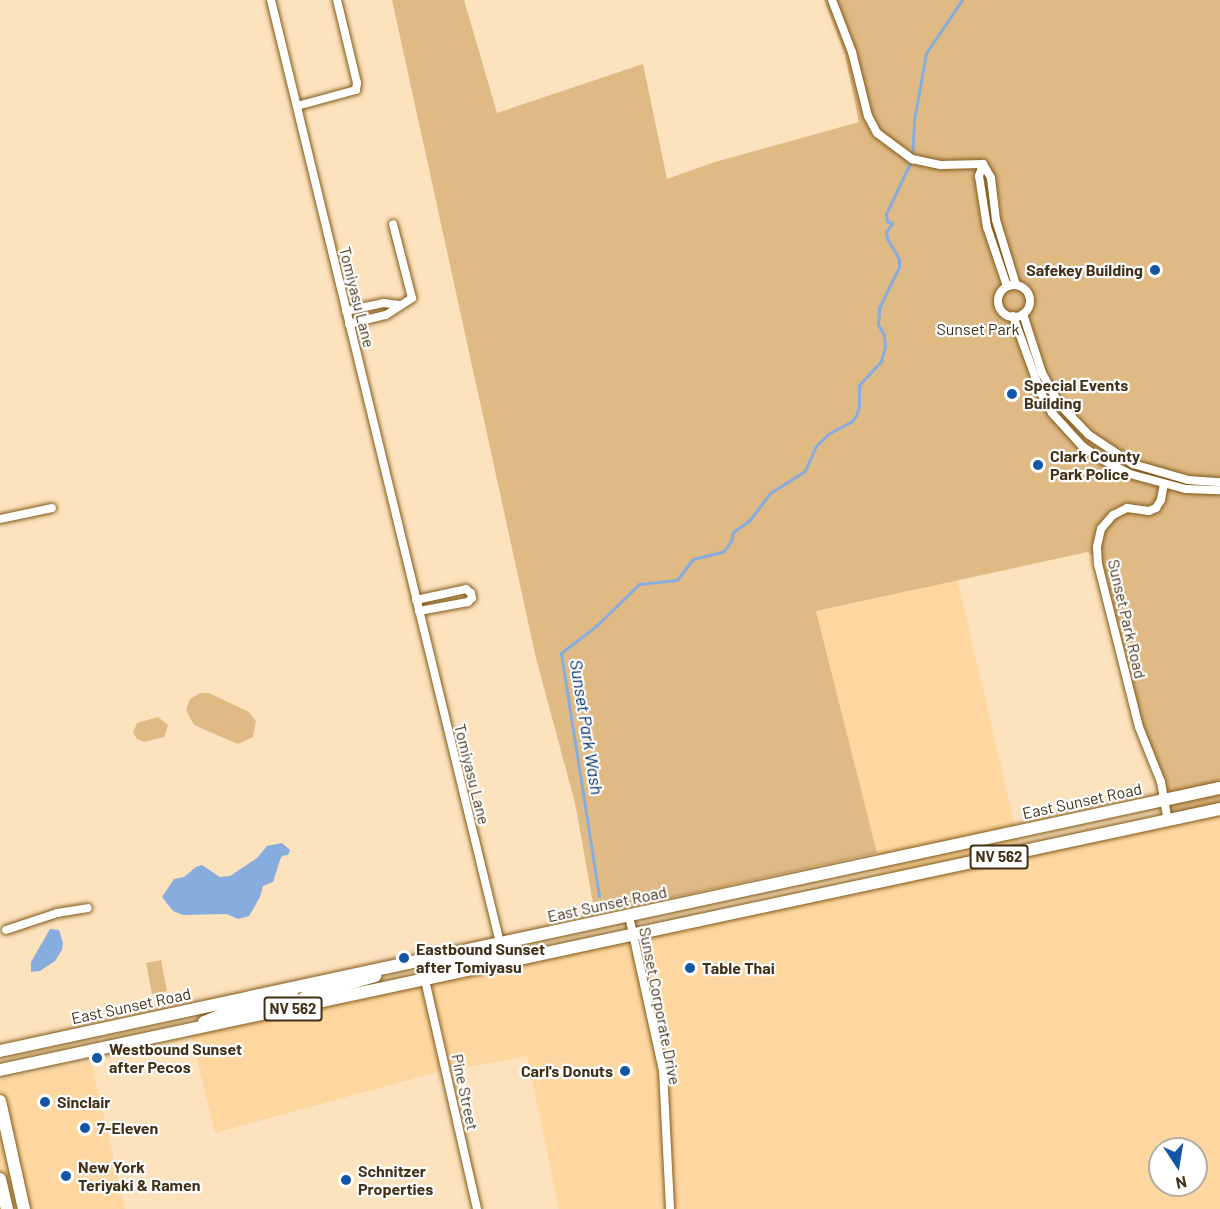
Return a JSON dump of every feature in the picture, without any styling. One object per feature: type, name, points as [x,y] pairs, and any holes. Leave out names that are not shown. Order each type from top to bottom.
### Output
[{"type":"main road","name":"East Sunset Road","points":[[0,1051],[1220,788]]},
{"type":"main road","name":"NV 562","points":[[0,1070],[1220,809]]},
{"type":"main road","points":[[825,873],[829,893]]},
{"type":"main road","points":[[426,980],[428,971],[488,956],[500,951],[500,944]]},
{"type":"main road","points":[[298,1008],[296,1003],[309,995],[350,986],[421,960]]},
{"type":"main road","points":[[190,1030],[226,1013],[282,1000],[292,993],[293,988]]},
{"type":"main road","points":[[0,1101],[24,1209]]},
{"type":"main road","points":[[0,1179],[7,1209]]},
{"type":"street","name":"Tomiyasu Lane","points":[[271,0],[500,944]]},
{"type":"street","points":[[297,106],[356,90],[357,82],[337,0]]},
{"type":"street","points":[[832,0],[852,52],[868,116],[877,133],[912,159],[941,165],[983,164]]},
{"type":"street","points":[[983,164],[991,178],[996,220],[1016,285]]},
{"type":"street","points":[[983,164],[979,176],[987,227],[1007,286]]},
{"type":"street","points":[[349,324],[386,315],[412,298],[393,224]]},
{"type":"street","points":[[1016,285],[1024,288],[1030,297],[1029,307],[1023,314],[1013,316],[1002,312],[998,301],[1001,291],[1007,286],[1016,285]]},
{"type":"street","points":[[346,311],[383,303],[400,305]]},
{"type":"street","points":[[1023,314],[1042,373],[1059,404],[1073,422],[1106,448],[1133,464],[1188,480],[1220,482]]},
{"type":"street","points":[[1013,316],[1041,393],[1064,429],[1101,459],[1130,474],[1186,489],[1220,490]]},
{"type":"street","name":"Sunset Park Road","points":[[1164,484],[1161,500],[1156,508],[1149,511],[1127,508],[1113,515],[1101,530],[1097,547],[1098,564],[1139,727],[1161,782],[1168,820]]},
{"type":"street","points":[[0,519],[52,508]]},
{"type":"street","points":[[416,600],[466,589],[471,592],[472,598],[468,602],[419,611]]},
{"type":"street","points":[[6,930],[57,913],[88,908]]},
{"type":"street","name":"Sunset Corporate Drive","points":[[629,916],[663,1070],[670,1209]]},
{"type":"street","name":"Pine Street","points":[[426,980],[477,1209]]},
{"type":"shaded area","points":[[957,578],[1021,852],[1220,809],[1220,1209],[559,1209],[527,1056],[452,1070],[444,1033],[427,985],[441,1071],[215,1133],[190,1030],[884,881],[816,611]]},
{"type":"shaded area","points":[[91,1061],[125,1209],[14,1209],[12,1204],[0,1206],[0,1080]]},
{"type":"green space","name":"Sunset Park","points":[[392,0],[464,0],[497,113],[643,64],[667,179],[715,162],[859,122],[845,55],[824,0],[1220,0],[1220,809],[1168,820],[1162,781],[1146,748],[1099,564],[1088,552],[816,611],[877,853],[595,914],[575,803],[536,658]]},
{"type":"green space","points":[[200,693],[209,693],[249,712],[256,721],[253,737],[238,744],[194,725],[186,710],[190,699]]},
{"type":"green space","points":[[158,717],[168,725],[164,737],[144,742],[137,739],[133,733],[137,723]]},
{"type":"green space","points":[[161,960],[167,991],[152,994],[146,963]]},
{"type":"water","points":[[282,843],[290,850],[288,855],[282,856],[273,882],[263,886],[260,897],[249,916],[238,919],[227,914],[183,915],[173,911],[162,897],[174,879],[184,877],[196,867],[202,865],[220,877],[230,876],[257,858],[267,846]]},
{"type":"water","points":[[50,929],[59,930],[63,943],[62,950],[55,961],[40,971],[31,972],[31,962]]},
{"type":"waterway","name":"Sunset Park Wash","points":[[599,896],[561,653],[596,626],[639,584],[677,580],[693,559],[724,551],[731,541],[733,532],[749,521],[770,493],[805,471],[815,447],[828,434],[851,422],[856,416],[859,407],[859,385],[881,361],[885,347],[884,335],[878,324],[879,308],[899,267],[899,259],[887,238],[886,232],[892,223],[887,221],[886,214],[912,159],[914,120],[926,53],[962,0]]},
{"type":"place","name":"Safekey Building","points":[[1155,270]]},
{"type":"place","name":"Special Events Building","points":[[1012,394]]},
{"type":"place","name":"Clark County Park Police","points":[[1038,465]]},
{"type":"place","name":"Eastbound Sunset after Tomiyasu","points":[[404,958]]},
{"type":"place","name":"Table Thai","points":[[690,968]]},
{"type":"place","name":"Westbound Sunset after Pecos","points":[[97,1058]]},
{"type":"place","name":"Carl's Donuts","points":[[625,1071]]},
{"type":"place","name":"Sinclair","points":[[45,1102]]},
{"type":"place","name":"7-Eleven","points":[[85,1128]]},
{"type":"place","name":"New York Teriyaki & Ramen","points":[[66,1176]]},
{"type":"place","name":"Schnitzer Properties","points":[[346,1180]]}]
